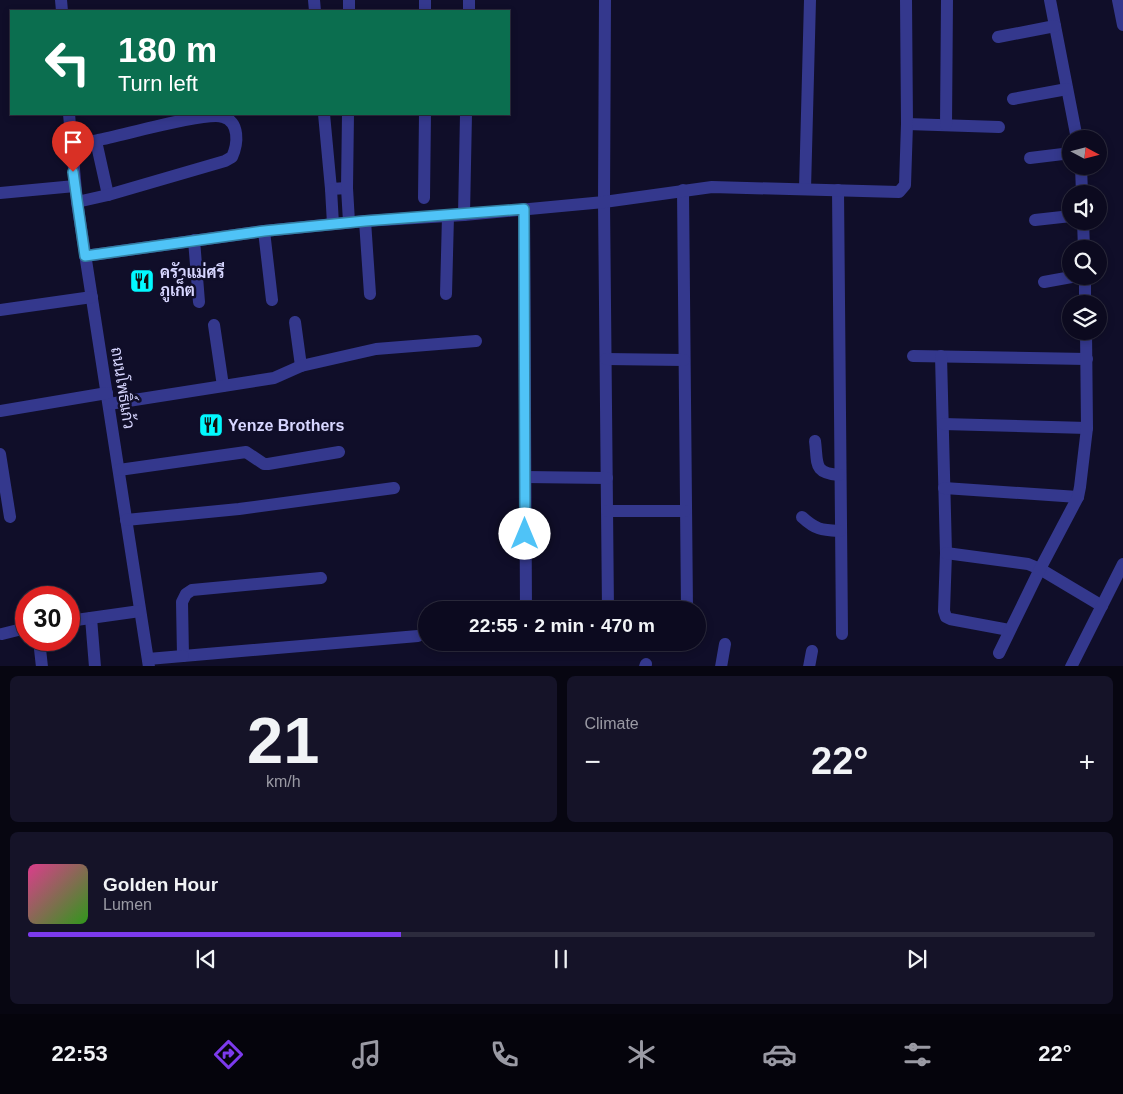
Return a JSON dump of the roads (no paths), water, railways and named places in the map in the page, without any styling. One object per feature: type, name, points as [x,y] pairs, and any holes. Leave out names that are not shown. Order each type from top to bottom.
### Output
[{"type":"street","points":[[604,0],[608,601]]},
{"type":"street","points":[[805,190],[810,0]]},
{"type":"street","points":[[85,256],[264,231],[349,222],[464,215],[604,202],[683,190],[727,186],[805,190],[895,192],[902,190],[905,184],[907,124],[906,0]]},
{"type":"street","points":[[946,125],[947,0]]},
{"type":"street","points":[[1050,0],[1075,130]]},
{"type":"street","points":[[1118,0],[1123,25]]},
{"type":"street","points":[[998,37],[1055,26]]},
{"type":"street","points":[[1012,99],[1067,90]]},
{"type":"street","name":"ถนนโพธิ์แก้ว","points":[[69,115],[77,202],[148,663]]},
{"type":"street","points":[[324,115],[331,189],[332,224]]},
{"type":"street","points":[[348,115],[347,188],[349,222]]},
{"type":"street","points":[[424,198],[425,115]]},
{"type":"street","points":[[464,215],[466,115]]},
{"type":"street","points":[[71,144],[96,141],[197,118],[216,116],[224,117],[231,122],[237,141],[232,157],[224,161],[108,195],[77,202]]},
{"type":"street","points":[[907,124],[999,127]]},
{"type":"street","points":[[325,130],[348,128]]},
{"type":"street","points":[[96,141],[108,195]]},
{"type":"street","points":[[1030,158],[1062,154]]},
{"type":"street","points":[[0,193],[75,186]]},
{"type":"street","points":[[331,189],[347,188]]},
{"type":"street","points":[[683,190],[687,601]]},
{"type":"street","points":[[838,190],[839,476],[842,634]]},
{"type":"street","points":[[524,209],[526,601]]},
{"type":"street","points":[[446,294],[448,216]]},
{"type":"street","points":[[1035,220],[1062,217]]},
{"type":"street","points":[[365,221],[370,294]]},
{"type":"street","points":[[264,231],[272,300]]},
{"type":"street","points":[[194,240],[199,302]]},
{"type":"street","points":[[1044,282],[1062,279]]},
{"type":"street","points":[[0,310],[92,297]]},
{"type":"street","points":[[295,322],[301,366]]},
{"type":"street","points":[[214,325],[223,386]]},
{"type":"street","points":[[999,653],[1078,496],[1087,428],[1086,340]]},
{"type":"street","points":[[0,411],[223,386],[274,378],[301,366],[376,349],[476,341]]},
{"type":"street","points":[[913,356],[1087,359]]},
{"type":"street","points":[[941,356],[946,553],[944,611],[946,617],[956,621],[1009,630]]},
{"type":"street","points":[[606,359],[684,360]]},
{"type":"street","points":[[944,424],[1087,428]]},
{"type":"street","points":[[815,441],[821,471],[826,474],[839,476]]},
{"type":"street","points":[[119,470],[246,452],[264,464],[268,464],[339,452]]},
{"type":"street","points":[[0,454],[10,517]]},
{"type":"street","points":[[525,477],[607,478]]},
{"type":"street","points":[[126,520],[394,488]]},
{"type":"street","points":[[944,488],[1078,496]]},
{"type":"street","points":[[607,511],[685,511]]},
{"type":"street","points":[[802,517],[812,526],[822,530],[840,531]]},
{"type":"street","points":[[946,553],[1017,562],[1040,569],[1102,606]]},
{"type":"street","points":[[1071,666],[1123,564]]},
{"type":"street","points":[[183,656],[182,602],[186,594],[192,590],[321,578]]},
{"type":"street","points":[[80,620],[140,610]]},
{"type":"street","points":[[91,618],[95,666]]},
{"type":"street","points":[[2,634],[15,631]]},
{"type":"street","points":[[148,663],[183,656],[418,636]]},
{"type":"street","points":[[721,666],[725,644]]},
{"type":"street","points":[[40,651],[42,666]]},
{"type":"street","points":[[809,666],[812,651]]},
{"type":"place","name":"ครัวแม่ศรี ภูเก็ต","points":[[142,281]]},
{"type":"place","name":"Yenze Brothers","points":[[211,425]]}]
